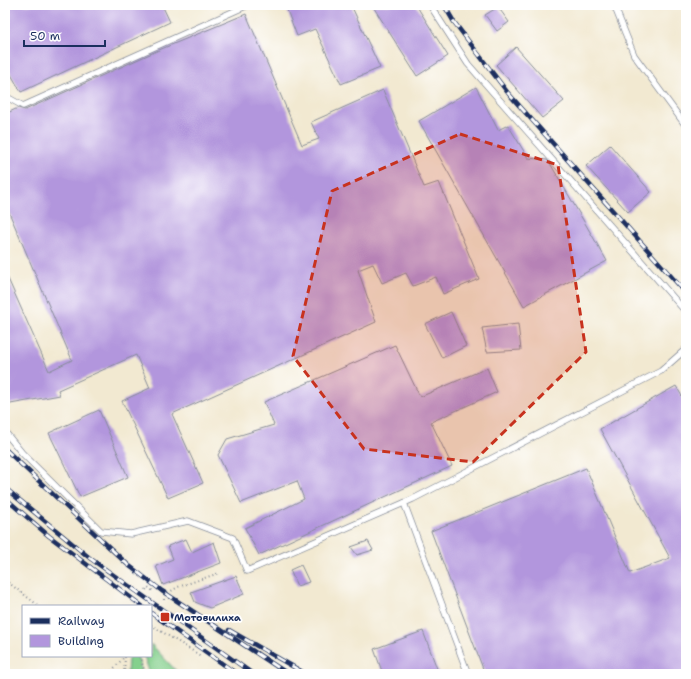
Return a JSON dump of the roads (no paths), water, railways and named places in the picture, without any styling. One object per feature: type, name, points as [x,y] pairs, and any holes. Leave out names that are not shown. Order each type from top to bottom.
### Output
[{"type":"lane","points":[[5,96],[23,106],[247,5]]},
{"type":"lane","points":[[430,5],[468,64],[686,312]]},
{"type":"lane","points":[[614,5],[634,55],[686,126]]},
{"type":"lane","points":[[5,432],[22,453],[101,531],[131,534],[188,521],[233,538],[247,571],[404,503],[661,371],[686,349]]},
{"type":"lane","points":[[404,503],[468,674]]},
{"type":"railway","points":[[444,5],[454,22],[508,93],[686,293]]},
{"type":"railway","points":[[5,449],[127,564],[162,591],[288,674]]},
{"type":"railway","points":[[5,488],[91,559],[253,674]]},
{"type":"railway","points":[[5,498],[49,536],[141,605]]},
{"type":"railway","points":[[152,614],[237,674]]},
{"type":"railway","points":[[229,630],[306,674]]},
{"type":"place","name":"Мотовилиха","points":[[165,617]]}]
